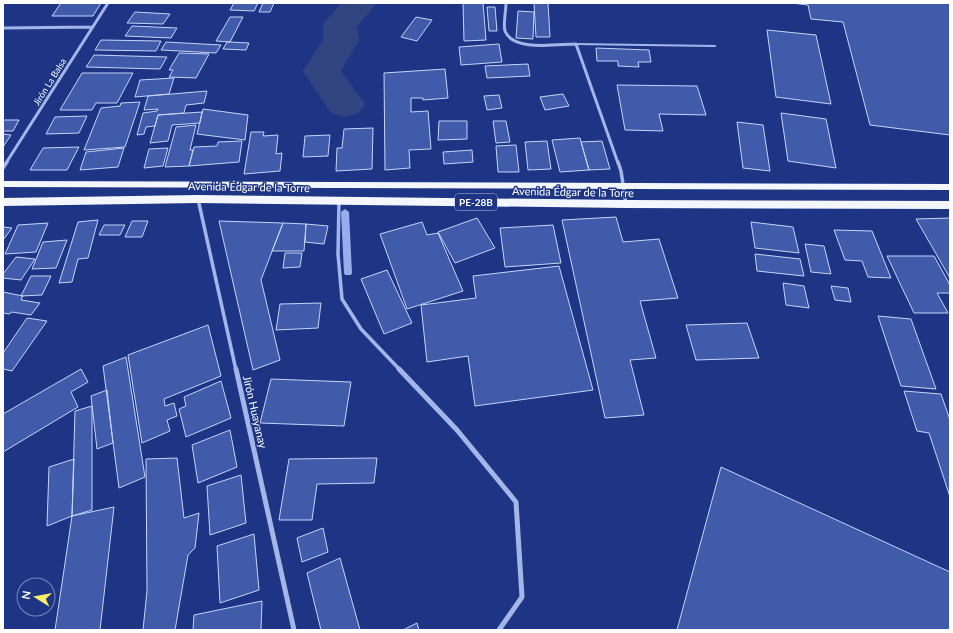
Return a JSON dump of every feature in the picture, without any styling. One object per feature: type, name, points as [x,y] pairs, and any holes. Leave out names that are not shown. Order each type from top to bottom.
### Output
[{"type":"highway","name":"Avenida Édgar de la Torre","points":[[3,184],[950,187]]},
{"type":"highway","name":"Avenida Édgar de la Torre","points":[[3,202],[198,198],[626,204],[950,205]]},
{"type":"street","name":"Jirón La Balsa","points":[[3,168],[108,3]]},
{"type":"street","points":[[506,3],[505,32],[512,41],[524,45],[576,44],[621,171],[626,204]]},
{"type":"street","points":[[3,28],[93,27]]},
{"type":"street","name":"Jirón Huayanay","points":[[198,198],[294,630]]},
{"type":"street","points":[[340,200],[338,254],[342,300],[361,329],[457,430],[516,502],[522,597],[499,630]]},
{"type":"lane","points":[[576,44],[715,46]]},
{"type":"building","points":[[61,3],[101,3],[93,16],[52,16]]},
{"type":"building","points":[[234,3],[258,3],[254,11],[230,10]]},
{"type":"building","points":[[263,3],[274,3],[270,12],[259,12]]},
{"type":"building","points":[[463,3],[483,3],[486,40],[464,41]]},
{"type":"building","points":[[534,3],[548,3],[550,37],[536,37]]},
{"type":"building","points":[[792,3],[950,3],[950,135],[870,125],[843,22],[811,19],[808,5]]},
{"type":"building","points":[[487,7],[495,7],[497,31],[489,31]]},
{"type":"building","points":[[518,11],[534,12],[533,39],[516,38]]},
{"type":"building","points":[[135,12],[170,14],[163,24],[127,23]]},
{"type":"building","points":[[230,17],[243,17],[230,42],[216,41]]},
{"type":"building","points":[[416,17],[432,20],[417,41],[401,37]]},
{"type":"building","points":[[132,26],[177,28],[171,38],[125,36]]},
{"type":"building","points":[[767,30],[816,35],[831,104],[776,97]]},
{"type":"building","points":[[101,40],[161,41],[156,51],[95,50]]},
{"type":"building","points":[[166,42],[221,45],[216,53],[161,50]]},
{"type":"building","points":[[227,42],[249,43],[246,50],[223,49]]},
{"type":"building","points":[[499,44],[502,62],[461,65],[459,47]]},
{"type":"building","points":[[596,48],[649,50],[651,62],[638,62],[639,67],[618,66],[618,61],[597,61]]},
{"type":"building","points":[[179,53],[209,54],[196,78],[169,77],[173,70],[169,70]]},
{"type":"building","points":[[94,55],[167,57],[160,69],[86,67]]},
{"type":"building","points":[[528,64],[530,76],[487,78],[485,66]]},
{"type":"building","points":[[445,69],[448,98],[423,100],[423,98],[411,98],[411,112],[428,111],[431,149],[409,150],[410,168],[385,170],[384,73]]},
{"type":"building","points":[[82,73],[133,73],[117,103],[96,103],[92,110],[60,110]]},
{"type":"building","points":[[174,78],[169,94],[135,97],[140,80]]},
{"type":"building","points":[[617,85],[697,86],[706,115],[659,114],[663,131],[625,130]]},
{"type":"building","points":[[207,91],[204,103],[186,105],[184,113],[158,115],[155,126],[146,127],[144,134],[137,135],[143,113],[157,111],[158,109],[144,110],[148,96]]},
{"type":"building","points":[[563,94],[569,106],[545,110],[540,97]]},
{"type":"building","points":[[499,95],[502,108],[487,110],[484,96]]},
{"type":"building","points":[[140,102],[125,147],[84,150],[101,108],[120,106],[121,103]]},
{"type":"building","points":[[203,109],[248,115],[245,140],[197,134]]},
{"type":"building","points":[[202,112],[200,123],[172,125],[168,141],[150,143],[158,115]]},
{"type":"building","points":[[781,113],[826,119],[836,168],[788,161]]},
{"type":"building","points":[[87,116],[79,133],[46,134],[55,117]]},
{"type":"building","points":[[3,120],[19,120],[13,131],[3,131]]},
{"type":"building","points":[[439,121],[467,121],[467,139],[438,140]]},
{"type":"building","points":[[493,121],[506,121],[510,142],[496,143]]},
{"type":"building","points":[[737,122],[763,125],[770,171],[743,168]]},
{"type":"building","points":[[196,125],[190,150],[193,150],[189,166],[165,167],[176,127]]},
{"type":"building","points":[[373,128],[372,169],[336,171],[337,148],[342,148],[344,129]]},
{"type":"building","points":[[251,132],[264,132],[263,136],[278,135],[276,154],[282,153],[280,171],[244,174]]},
{"type":"building","points":[[3,134],[11,135],[3,147]]},
{"type":"building","points":[[330,135],[328,156],[303,157],[305,136]]},
{"type":"building","points":[[580,138],[589,170],[560,172],[552,140]]},
{"type":"building","points":[[242,141],[239,162],[189,166],[194,147],[217,146],[218,142]]},
{"type":"building","points":[[547,141],[551,169],[528,170],[525,142]]},
{"type":"building","points":[[602,141],[610,169],[589,170],[581,142]]},
{"type":"building","points":[[516,145],[519,172],[498,172],[496,146]]},
{"type":"building","points":[[79,147],[67,170],[30,170],[43,148]]},
{"type":"building","points":[[124,148],[118,167],[80,170],[86,152]]},
{"type":"building","points":[[168,148],[163,166],[144,168],[149,149]]},
{"type":"building","points":[[472,150],[473,162],[444,164],[443,152]]},
{"type":"building","points":[[616,217],[623,242],[659,239],[678,298],[640,301],[656,358],[630,360],[644,415],[605,418],[562,220]]},
{"type":"building","points":[[477,218],[495,248],[455,263],[438,232]]},
{"type":"building","points":[[950,218],[950,278],[916,219]]},
{"type":"building","points":[[98,220],[88,258],[78,259],[72,282],[59,283],[78,222]]},
{"type":"building","points":[[132,221],[148,221],[142,237],[125,237]]},
{"type":"building","points":[[219,221],[283,223],[261,280],[280,360],[253,370]]},
{"type":"building","points":[[422,222],[427,235],[438,233],[463,291],[407,309],[380,234]]},
{"type":"building","points":[[751,222],[793,227],[799,253],[755,248]]},
{"type":"building","points":[[48,223],[36,252],[5,254],[18,225]]},
{"type":"building","points":[[283,223],[306,224],[304,251],[272,251]]},
{"type":"building","points":[[306,224],[328,226],[324,244],[305,242]]},
{"type":"building","points":[[104,225],[125,225],[120,235],[99,235]]},
{"type":"building","points":[[553,225],[561,263],[505,267],[500,228]]},
{"type":"building","points":[[3,227],[12,228],[3,240]]},
{"type":"building","points":[[834,230],[872,231],[891,278],[868,277],[862,261],[845,260]]},
{"type":"building","points":[[67,240],[56,268],[32,269],[43,242]]},
{"type":"building","points":[[805,244],[824,246],[831,274],[811,272]]},
{"type":"building","points":[[285,253],[302,253],[300,267],[283,268]]},
{"type":"building","points":[[755,254],[800,259],[804,276],[757,271]]},
{"type":"building","points":[[887,256],[934,256],[950,285],[950,293],[937,293],[948,313],[914,313]]},
{"type":"building","points":[[16,257],[35,259],[21,280],[3,278],[3,274]]},
{"type":"building","points":[[559,266],[593,390],[475,406],[468,356],[427,362],[421,305],[476,298],[473,276]]},
{"type":"building","points":[[387,270],[412,323],[384,334],[361,279]]},
{"type":"building","points":[[31,276],[51,276],[42,295],[21,296]]},
{"type":"building","points":[[783,283],[804,286],[809,308],[786,305]]},
{"type":"building","points":[[831,286],[848,288],[851,302],[835,300]]},
{"type":"building","points":[[3,292],[23,296],[21,300],[40,303],[31,315],[12,312],[9,314],[3,313]]},
{"type":"building","points":[[321,303],[318,328],[276,330],[280,304]]},
{"type":"building","points":[[878,316],[911,319],[936,389],[901,386]]},
{"type":"building","points":[[27,318],[47,321],[12,371],[3,369],[3,353]]},
{"type":"building","points":[[747,323],[759,358],[696,360],[686,325]]},
{"type":"building","points":[[208,325],[221,376],[164,399],[165,406],[174,403],[177,416],[167,420],[170,431],[142,443],[128,355]]},
{"type":"building","points":[[126,357],[145,477],[119,488],[103,366]]},
{"type":"building","points":[[81,369],[88,382],[71,392],[78,407],[3,452],[3,414]]},
{"type":"building","points":[[271,379],[351,382],[344,426],[260,423]]},
{"type":"building","points":[[221,381],[231,418],[186,437],[179,409],[186,406],[184,397]]},
{"type":"building","points":[[107,390],[113,443],[97,449],[91,396]]},
{"type":"building","points":[[904,391],[941,394],[950,420],[950,497],[929,433],[917,431]]},
{"type":"building","points":[[92,406],[92,510],[72,516],[75,411]]},
{"type":"building","points":[[230,430],[237,467],[198,483],[192,445]]},
{"type":"building","points":[[177,458],[184,518],[199,513],[195,548],[188,555],[175,630],[143,630],[147,591],[146,459]]},
{"type":"building","points":[[377,458],[374,483],[317,484],[312,520],[279,520],[289,459]]},
{"type":"building","points":[[74,459],[72,516],[47,526],[49,467]]},
{"type":"building","points":[[721,467],[950,572],[950,630],[677,630]]},
{"type":"building","points":[[241,475],[246,523],[210,535],[207,486]]},
{"type":"building","points":[[114,507],[100,630],[55,630],[72,516]]},
{"type":"building","points":[[323,528],[328,552],[302,562],[297,538]]},
{"type":"building","points":[[254,534],[259,590],[220,603],[217,546]]},
{"type":"building","points":[[340,558],[360,630],[321,630],[307,573]]},
{"type":"building","points":[[262,601],[261,630],[193,630],[194,615]]},
{"type":"building","points":[[417,623],[419,630],[403,630]]},
{"type":"waterway","points":[[345,104],[322,71],[341,40],[340,24],[360,3]]},
{"type":"waterway","points":[[345,212],[348,273]]}]
